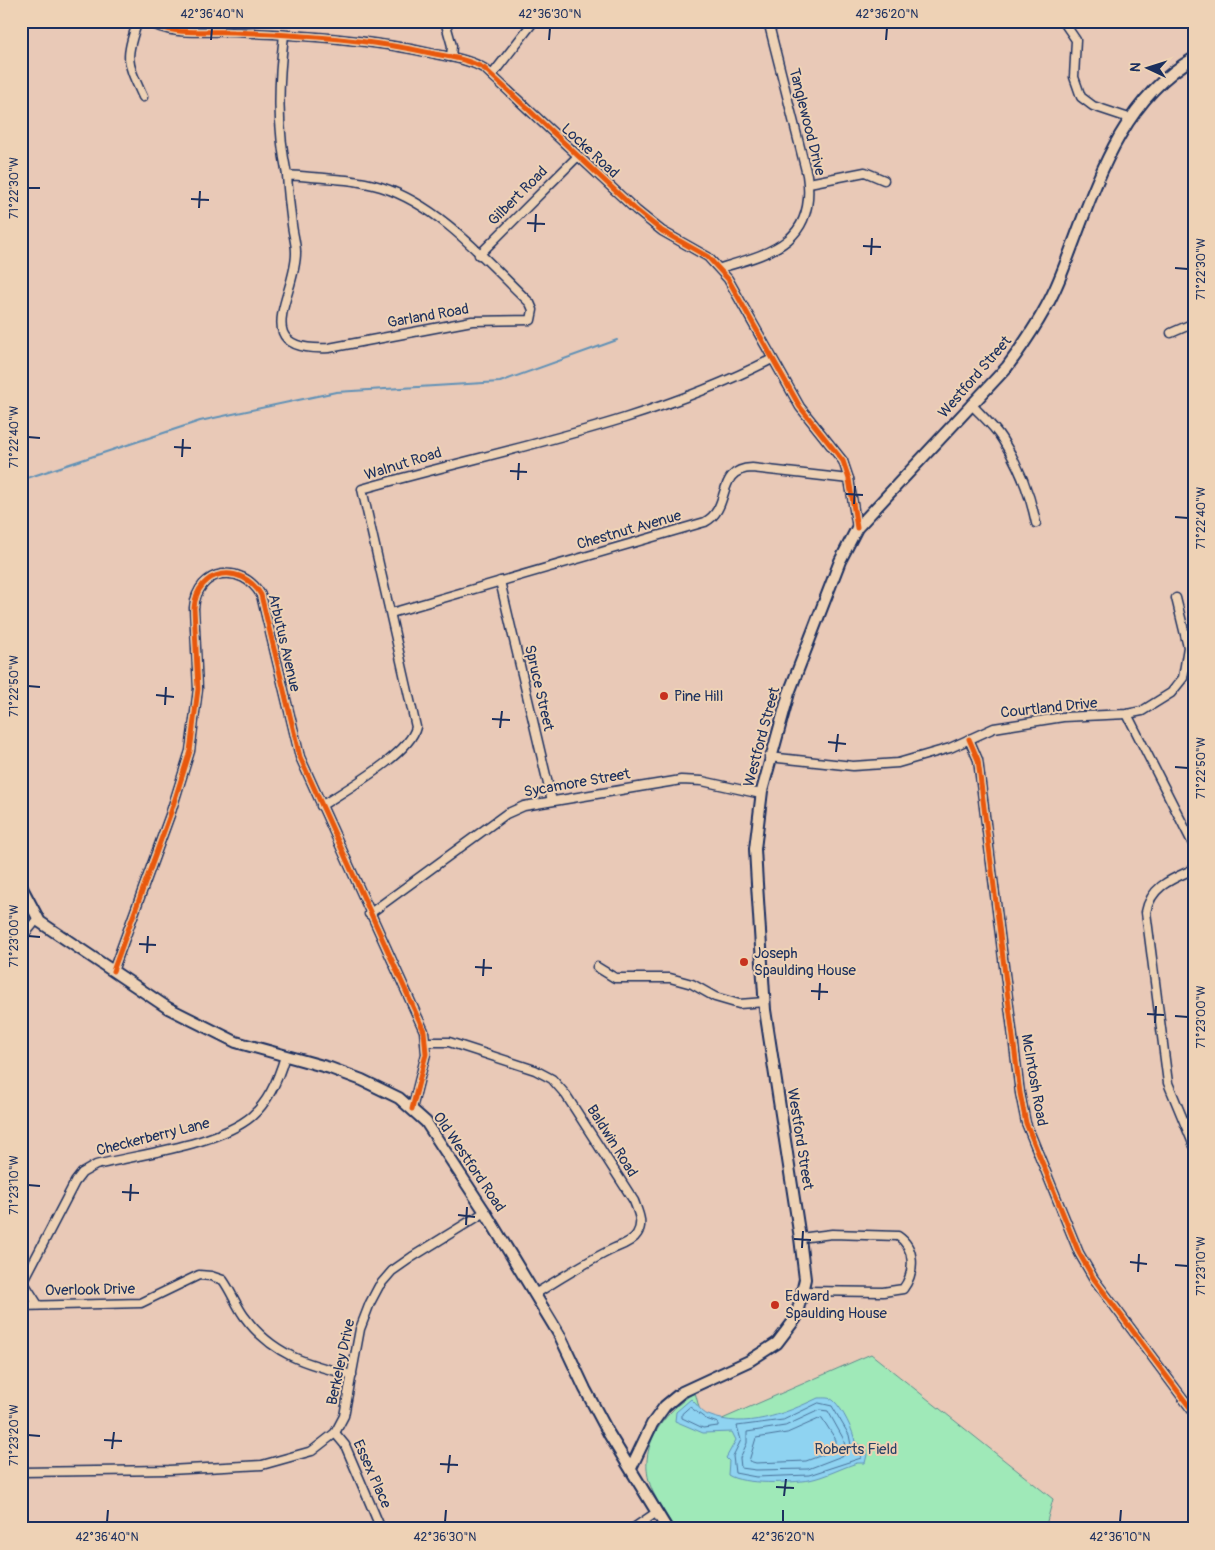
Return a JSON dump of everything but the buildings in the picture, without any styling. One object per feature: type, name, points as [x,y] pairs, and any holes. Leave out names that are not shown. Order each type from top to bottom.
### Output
[{"type":"main road","name":"Westford Street","points":[[631,1468],[652,1424],[665,1406],[682,1392],[749,1361],[777,1343],[796,1318],[804,1279],[800,1238],[765,1002],[755,849],[761,794],[788,693],[840,561],[857,528],[1006,367],[1040,318],[1059,281],[1099,178],[1129,118],[1174,70],[1194,58]]},
{"type":"main road","name":"Old Westford Road","points":[[21,886],[38,918],[168,1008],[236,1042],[362,1080],[399,1098],[426,1122],[443,1145],[485,1212],[560,1336],[609,1434],[668,1529]]},
{"type":"street","points":[[138,21],[128,48],[130,67],[143,98]]},
{"type":"street","name":"Locke Road","points":[[148,21],[153,24],[183,31],[284,35],[400,46],[479,65],[492,75],[577,157],[662,231],[700,252],[720,268],[732,285],[800,407],[843,461],[849,479],[857,528]]},
{"type":"street","points":[[444,21],[450,35],[451,57]]},
{"type":"street","points":[[492,75],[534,21]]},
{"type":"street","name":"Tanglewood Drive","points":[[720,268],[771,252],[789,240],[796,231],[806,210],[809,183],[768,21]]},
{"type":"street","points":[[1063,21],[1076,40],[1074,77],[1081,97],[1093,106],[1129,118]]},
{"type":"street","name":"Garland Road","points":[[284,35],[278,105],[281,144],[287,176],[296,252],[293,274],[280,320],[283,331],[292,343],[311,349],[330,348],[472,321],[531,320],[533,310],[530,303],[452,228],[423,207],[383,188],[346,181],[287,176]]},
{"type":"street","name":"Gilbert Road","points":[[479,255],[577,157]]},
{"type":"street","points":[[809,183],[865,172],[884,180]]},
{"type":"street","points":[[1171,333],[1194,323]]},
{"type":"street","name":"Walnut Road","points":[[321,806],[392,758],[415,735],[414,709],[362,489],[651,409],[727,383],[772,359]]},
{"type":"street","points":[[971,404],[1006,446],[1027,493],[1036,522]]},
{"type":"street","name":"Chestnut Avenue","points":[[391,613],[705,522],[717,511],[731,474],[740,469],[752,468],[849,479]]},
{"type":"street","name":"Arbutus Avenue","points":[[113,971],[170,815],[188,758],[194,728],[198,689],[194,602],[201,586],[214,576],[231,573],[242,576],[251,582],[261,595],[268,619],[293,738],[369,914],[407,994],[426,1042],[425,1061],[412,1109]]},
{"type":"street","name":"Spruce Street","points":[[500,582],[552,801]]},
{"type":"street","name":"Courtland Drive","points":[[770,757],[873,766],[918,758],[950,748],[994,728],[1063,717],[1127,714],[1142,711],[1165,698],[1183,678],[1188,647],[1176,598]]},
{"type":"street","points":[[1127,714],[1194,846]]},
{"type":"street","name":"McIntosh Road","points":[[970,738],[978,760],[1020,1093],[1026,1123],[1079,1253],[1094,1279],[1194,1413]]},
{"type":"street","name":"Sycamore Street","points":[[369,914],[506,814],[524,806],[681,780],[702,781],[761,794]]},
{"type":"street","points":[[1194,869],[1156,890],[1148,900],[1146,912],[1168,1083],[1194,1146]]},
{"type":"street","points":[[21,938],[38,918]]},
{"type":"street","points":[[597,967],[615,978],[670,978],[692,984],[715,997],[739,1004],[765,1002]]},
{"type":"street","name":"Baldwin Road","points":[[426,1042],[449,1042],[535,1070],[552,1079],[566,1095],[634,1201],[640,1217],[640,1228],[637,1236],[591,1259],[535,1294]]},
{"type":"street","name":"Checkerberry Lane","points":[[38,1306],[23,1284],[66,1197],[82,1173],[96,1165],[208,1139],[234,1129],[259,1108],[278,1080],[285,1056]]},
{"type":"street","name":"Berkeley Drive","points":[[336,1433],[344,1416],[360,1329],[370,1303],[385,1278],[412,1257],[485,1212]]},
{"type":"street","points":[[800,1238],[832,1234],[898,1236],[907,1242],[911,1251],[908,1282],[903,1289],[883,1292],[802,1291]]},
{"type":"street","name":"Overlook Drive","points":[[21,1306],[141,1304],[199,1275],[211,1276],[223,1280],[243,1315],[271,1346],[311,1366],[352,1375]]},
{"type":"street","points":[[21,1472],[169,1470],[262,1465],[312,1451],[336,1433]]},
{"type":"street","name":"Essex Place","points":[[336,1433],[345,1445],[381,1529]]},
{"type":"street","points":[[632,1529],[657,1512]]},
{"type":"green space","name":"Roberts Field","points":[[871,1354],[1053,1499],[1046,1525],[1043,1529],[675,1529],[653,1492],[648,1477],[647,1462],[649,1448],[654,1435],[662,1422],[683,1401],[695,1392],[704,1427]]},
{"type":"water","points":[[818,1398],[831,1399],[841,1409],[850,1426],[855,1442],[866,1449],[865,1463],[857,1463],[809,1480],[755,1482],[744,1480],[728,1475],[729,1461],[726,1458],[736,1440],[732,1432],[703,1433],[675,1421],[676,1412],[691,1399],[708,1415],[736,1421],[764,1418],[792,1410]]},
{"type":"waterway","points":[[21,480],[200,421],[336,392],[500,382],[617,340]]},
{"type":"cycle path","points":[[148,21],[157,26],[178,31],[335,38],[385,45],[461,59],[485,69],[636,210],[662,231],[708,257],[728,279],[800,407],[843,461],[849,479],[857,528]]},
{"type":"cycle path","points":[[113,971],[170,815],[190,751],[198,689],[194,608],[197,595],[203,584],[222,574],[243,577],[253,584],[261,595],[300,757],[424,1031],[426,1054],[412,1109]]},
{"type":"cycle path","points":[[969,739],[978,760],[1020,1093],[1026,1123],[1079,1253],[1094,1279],[1194,1413]]},
{"type":"place","name":"Pine Hill","points":[[664,696]]},
{"type":"place","name":"Joseph Spaulding House","points":[[744,962]]},
{"type":"place","name":"Edward Spaulding House","points":[[775,1305]]}]
